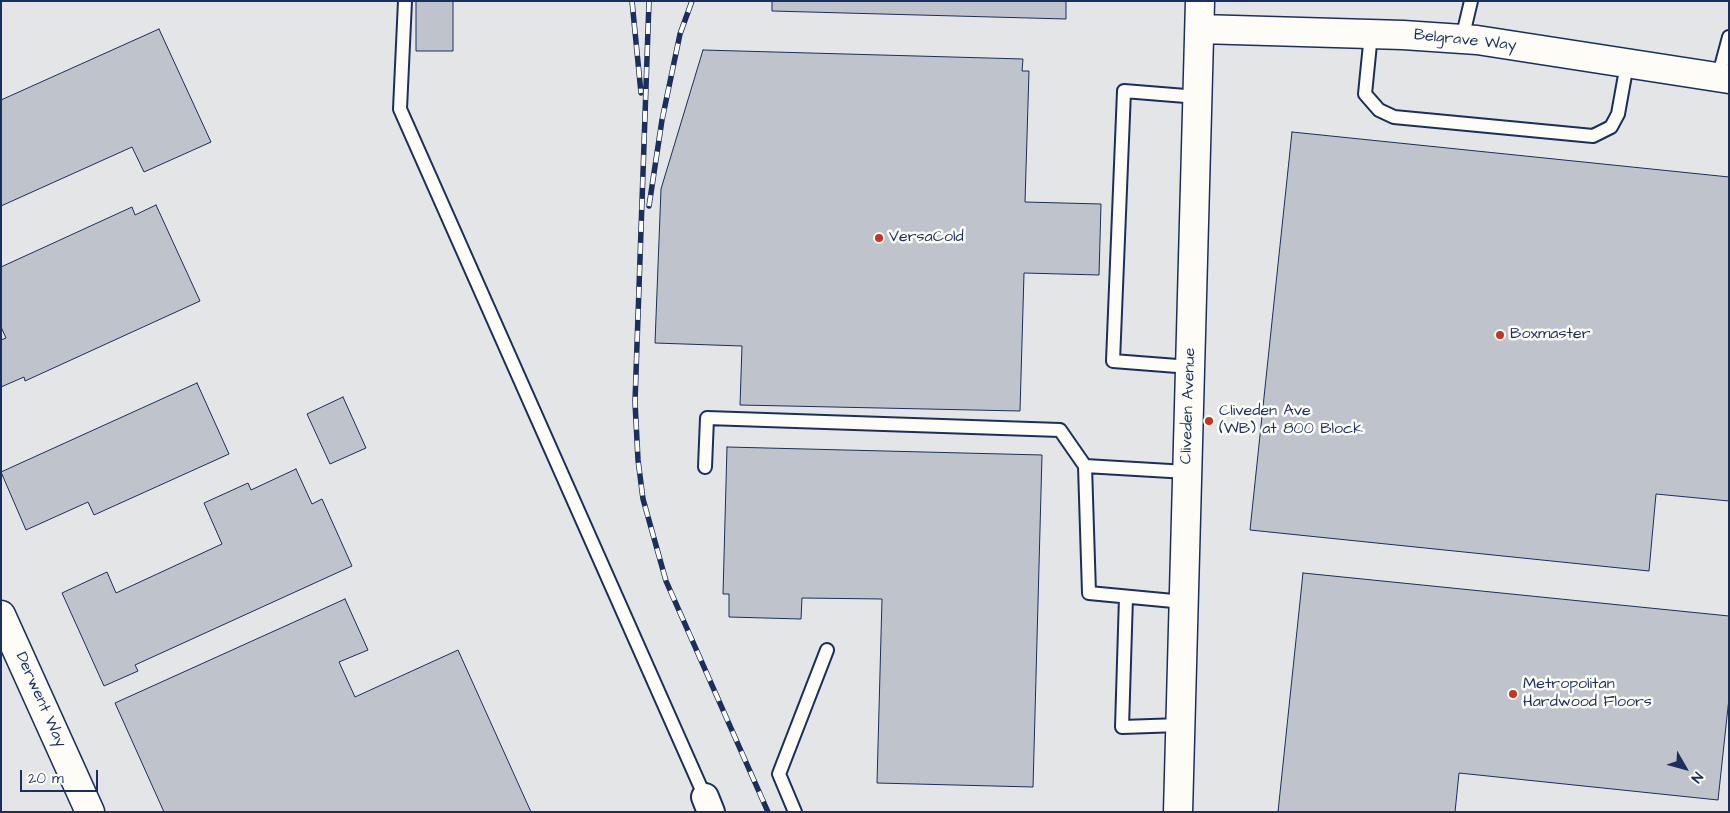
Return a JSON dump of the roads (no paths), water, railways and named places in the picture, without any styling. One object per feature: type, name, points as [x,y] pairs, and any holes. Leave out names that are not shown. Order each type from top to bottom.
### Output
[{"type":"street","name":"Cliveden Avenue","points":[[1178,812],[1200,1]]},
{"type":"street","name":"Belgrave Way","points":[[1200,29],[1371,34],[1462,39],[1723,78]]},
{"type":"street","name":"Derwent Way","points":[[1,615],[90,812]]},
{"type":"lane","points":[[405,1],[400,110],[708,805]]},
{"type":"lane","points":[[1462,39],[1471,1]]},
{"type":"lane","points":[[1371,34],[1365,94],[1379,110],[1394,117],[1593,136],[1611,127],[1618,114],[1627,64]]},
{"type":"lane","points":[[1723,78],[1729,37]]},
{"type":"lane","points":[[1190,367],[1113,361],[1124,91],[1198,97]]},
{"type":"lane","points":[[705,467],[707,418],[1060,430],[1085,466],[1090,593],[1184,602]]},
{"type":"lane","points":[[1085,466],[1187,472]]},
{"type":"lane","points":[[1126,597],[1122,727],[1180,725]]},
{"type":"lane","points":[[794,812],[779,774],[827,650]]},
{"type":"railway","points":[[632,1],[641,93]]},
{"type":"railway","points":[[649,1],[635,402],[638,460],[643,499],[666,581],[768,812]]},
{"type":"railway","points":[[649,206],[662,120],[680,34],[692,1]]},
{"type":"place","name":"VersaCold","points":[[879,238]]},
{"type":"place","name":"Boxmaster","points":[[1500,335]]},
{"type":"place","name":"Cliveden Ave (WB) at 800 Block","points":[[1209,421]]},
{"type":"place","name":"Metropolitan Hardwood Floors","points":[[1513,694]]}]
